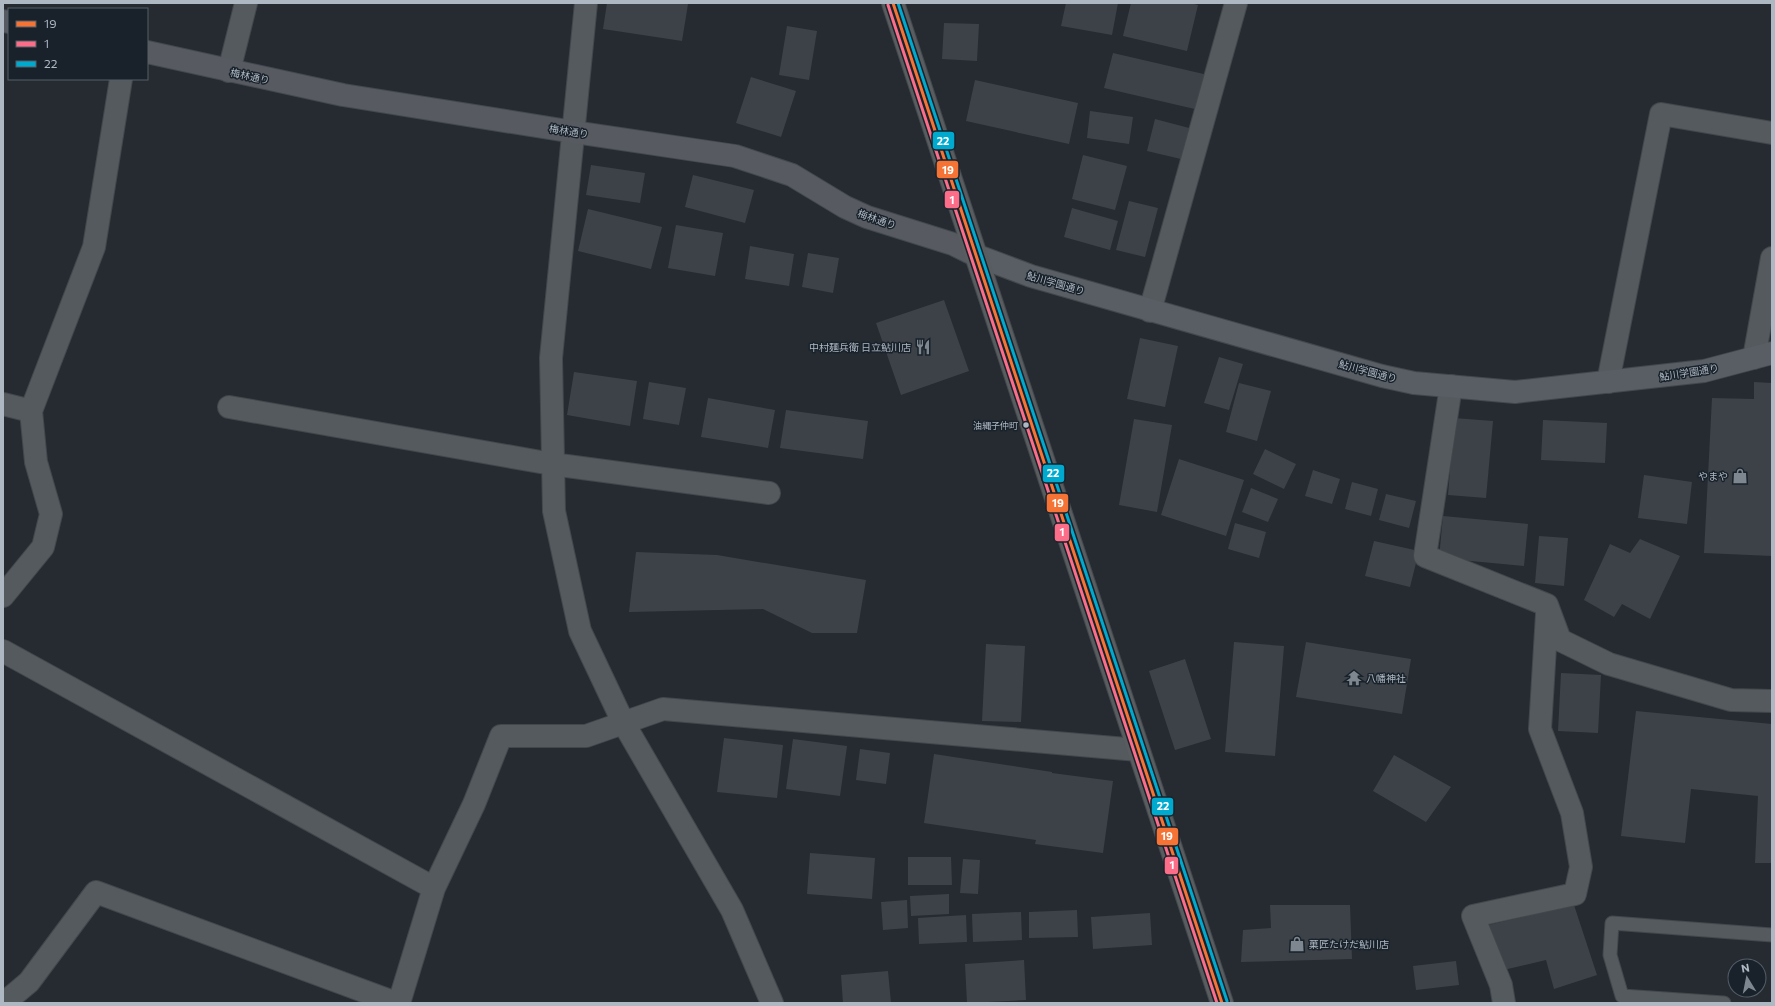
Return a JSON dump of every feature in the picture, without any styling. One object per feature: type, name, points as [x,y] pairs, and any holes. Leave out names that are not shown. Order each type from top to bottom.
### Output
[{"type":"highway","points":[[893,3],[1222,1003]]},
{"type":"main road","name":"梅林通り","points":[[148,52],[343,95],[735,156],[792,175],[845,207],[867,217],[953,244],[975,255]]},
{"type":"street","points":[[229,71],[246,3]]},
{"type":"street","points":[[586,3],[551,358],[554,511],[580,631],[623,722],[732,910],[772,1003]]},
{"type":"street","points":[[1150,311],[1234,3]]},
{"type":"street","points":[[3,596],[43,546],[51,514],[36,462],[31,411],[94,247],[121,80]]},
{"type":"street","points":[[1608,382],[1661,114],[1772,133]]},
{"type":"street","name":"鮎川学園通り","points":[[975,255],[1031,276],[1150,311],[1382,376],[1414,383],[1515,392],[1704,371],[1763,356]]},
{"type":"street","points":[[1763,356],[1772,258]]},
{"type":"street","points":[[1451,386],[1425,556],[1547,605],[1560,640],[1609,664],[1731,700],[1772,701]]},
{"type":"street","points":[[3,404],[31,411]]},
{"type":"street","points":[[229,407],[552,464],[769,493]]},
{"type":"street","points":[[1504,1003],[1501,985],[1473,916],[1575,894],[1582,867],[1572,813],[1540,729],[1547,605]]},
{"type":"street","points":[[3,651],[434,888]]},
{"type":"street","points":[[400,1003],[434,888],[474,804],[501,736],[586,736],[662,709],[1138,750]]},
{"type":"street","points":[[4,1003],[29,982],[96,892],[396,1003]]},
{"type":"lane","points":[[1724,1003],[1666,1001],[1622,996],[1610,955],[1612,923],[1772,935]]},
{"type":"building","points":[[607,3],[688,4],[682,41],[603,29]]},
{"type":"building","points":[[1066,3],[1118,3],[1112,35],[1061,26]]},
{"type":"building","points":[[1131,3],[1191,3],[1198,5],[1187,51],[1123,36]]},
{"type":"building","points":[[944,23],[979,24],[977,61],[942,59]]},
{"type":"building","points":[[787,26],[817,31],[809,80],[779,75]]},
{"type":"building","points":[[1113,53],[1208,75],[1199,110],[1104,88]]},
{"type":"building","points":[[751,77],[796,91],[781,137],[736,123]]},
{"type":"building","points":[[975,80],[1078,103],[1069,144],[966,121]]},
{"type":"building","points":[[1090,111],[1133,117],[1129,144],[1087,138]]},
{"type":"building","points":[[1155,119],[1193,129],[1185,160],[1147,151]]},
{"type":"building","points":[[1083,155],[1127,166],[1115,210],[1072,199]]},
{"type":"building","points":[[591,165],[645,173],[640,203],[586,195]]},
{"type":"building","points":[[693,175],[754,190],[745,223],[685,207]]},
{"type":"building","points":[[1129,201],[1158,208],[1145,257],[1116,250]]},
{"type":"building","points":[[1072,208],[1118,221],[1110,250],[1064,237]]},
{"type":"building","points":[[588,209],[662,227],[651,269],[578,251]]},
{"type":"building","points":[[676,225],[723,233],[715,276],[668,268]]},
{"type":"building","points":[[750,246],[794,254],[789,286],[745,279]]},
{"type":"building","points":[[808,253],[839,258],[833,293],[802,287]]},
{"type":"building","name":"中村麺兵衛 日立鮎川店","points":[[944,300],[969,371],[901,395],[876,323]]},
{"type":"building","points":[[1140,338],[1178,346],[1165,407],[1127,399]]},
{"type":"building","points":[[1219,357],[1243,364],[1229,410],[1204,403]]},
{"type":"building","points":[[574,372],[637,381],[630,426],[567,415]]},
{"type":"building","points":[[649,382],[686,388],[679,425],[643,419]]},
{"type":"building","name":"やまや","points":[[1754,382],[1772,383],[1772,556],[1704,553],[1712,398],[1754,399]]},
{"type":"building","points":[[1239,383],[1271,391],[1257,441],[1226,432]]},
{"type":"building","points":[[708,398],[775,410],[768,448],[701,437]]},
{"type":"building","points":[[786,410],[868,421],[863,459],[780,448]]},
{"type":"building","points":[[1454,418],[1493,421],[1486,498],[1448,495]]},
{"type":"building","points":[[1134,419],[1172,425],[1157,512],[1119,505]]},
{"type":"building","points":[[1543,420],[1607,423],[1605,463],[1541,460]]},
{"type":"building","points":[[1265,449],[1296,464],[1284,489],[1253,474]]},
{"type":"building","points":[[1179,459],[1244,480],[1226,536],[1161,515]]},
{"type":"building","points":[[1313,470],[1340,479],[1332,504],[1305,496]]},
{"type":"building","points":[[1644,475],[1692,482],[1687,524],[1638,518]]},
{"type":"building","points":[[1352,482],[1378,489],[1371,516],[1345,509]]},
{"type":"building","points":[[1251,488],[1278,499],[1268,522],[1242,512]]},
{"type":"building","points":[[1386,494],[1416,501],[1409,528],[1379,520]]},
{"type":"building","points":[[1443,516],[1528,524],[1524,566],[1439,558]]},
{"type":"building","points":[[1235,523],[1266,532],[1259,558],[1228,549]]},
{"type":"building","points":[[1539,536],[1568,538],[1564,586],[1535,583]]},
{"type":"building","points":[[1640,539],[1680,556],[1650,619],[1622,604],[1614,617],[1584,600],[1610,544],[1630,553]]},
{"type":"building","points":[[1374,541],[1419,551],[1410,587],[1365,576]]},
{"type":"building","points":[[636,552],[717,555],[866,580],[857,633],[812,633],[763,609],[629,612]]},
{"type":"building","points":[[1234,642],[1284,646],[1275,756],[1225,752]]},
{"type":"building","name":"八幡神社","points":[[1306,642],[1411,659],[1402,714],[1296,697]]},
{"type":"building","points":[[986,644],[1025,646],[1021,722],[982,721]]},
{"type":"building","points":[[1185,659],[1211,739],[1175,750],[1149,671]]},
{"type":"building","points":[[1561,673],[1601,675],[1598,733],[1558,731]]},
{"type":"building","points":[[1636,711],[1772,724],[1772,863],[1755,863],[1758,796],[1691,789],[1685,843],[1621,836]]},
{"type":"building","points":[[724,738],[783,745],[777,798],[717,792]]},
{"type":"building","points":[[793,739],[847,746],[840,796],[786,789]]},
{"type":"building","points":[[860,749],[890,753],[886,784],[856,780]]},
{"type":"building","points":[[934,754],[1113,781],[1103,853],[1035,844],[1036,840],[924,823]]},
{"type":"building","points":[[1394,755],[1451,787],[1426,822],[1373,791]]},
{"type":"building","points":[[810,853],[875,858],[872,899],[807,894]]},
{"type":"building","points":[[908,857],[951,857],[952,885],[908,885]]},
{"type":"building","points":[[963,859],[980,860],[978,894],[960,893]]},
{"type":"building","points":[[949,894],[949,914],[911,916],[910,896]]},
{"type":"building","points":[[907,900],[908,928],[883,930],[881,902]]},
{"type":"building","name":"菓匠たけだ鮎川店","points":[[1270,905],[1350,905],[1352,959],[1241,962],[1243,930],[1271,928]]},
{"type":"building","points":[[1574,905],[1597,975],[1554,989],[1546,960],[1499,971],[1488,925]]},
{"type":"building","points":[[1077,910],[1078,937],[1029,938],[1029,912]]},
{"type":"building","points":[[1021,912],[1022,940],[973,942],[972,914]]},
{"type":"building","points":[[1150,913],[1152,945],[1093,949],[1091,917]]},
{"type":"building","points":[[966,915],[967,942],[919,944],[918,918]]},
{"type":"building","points":[[1024,960],[1026,1000],[967,1003],[965,964]]},
{"type":"building","points":[[1456,961],[1459,985],[1416,990],[1413,966]]},
{"type":"building","points":[[888,971],[891,1003],[843,1003],[841,975]]},
{"type":"transit line","name":"19","points":[[893,3],[1222,1003]]},
{"type":"transit line","name":"22","points":[[898,3],[1227,1001]]},
{"type":"transit line","name":"1","points":[[888,5],[1217,1003]]},
{"type":"place","name":"中村麺兵衛 日立鮎川店","points":[[923,347]]},
{"type":"place","name":"油縄子仲町","points":[[1026,425]]},
{"type":"place","name":"やまや","points":[[1740,476]]},
{"type":"place","name":"八幡神社","points":[[1354,678]]},
{"type":"place","name":"菓匠たけだ鮎川店","points":[[1297,944]]}]
